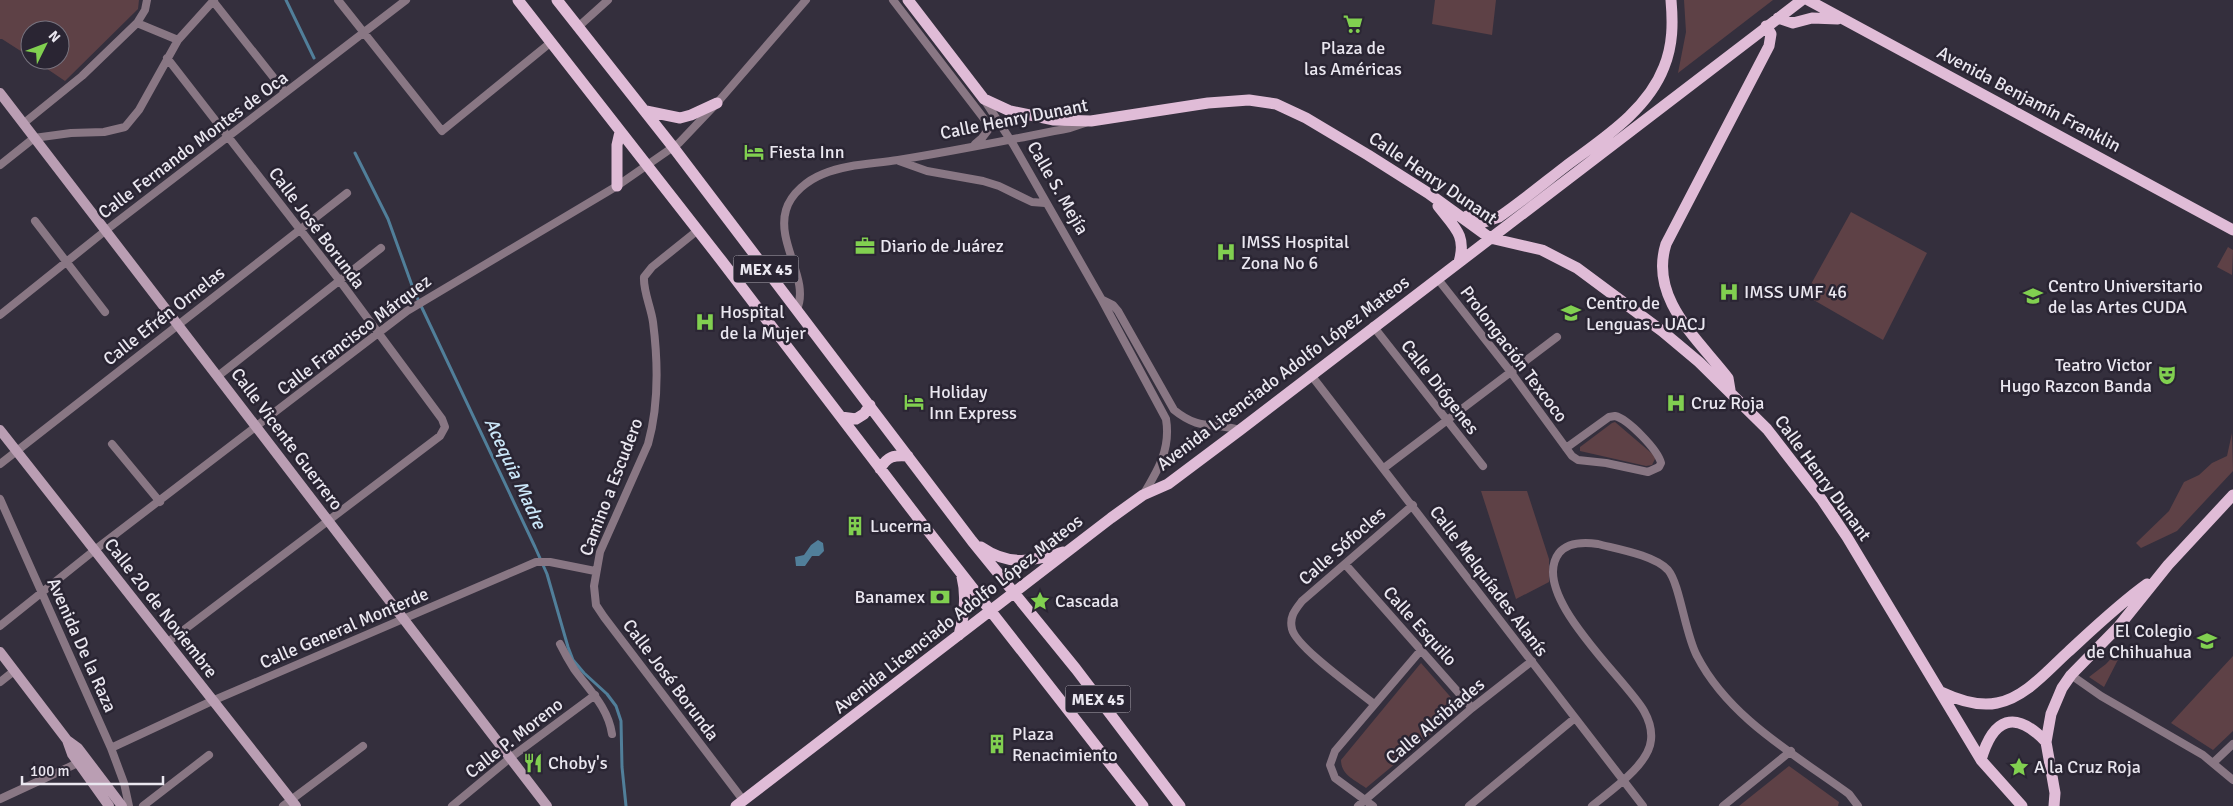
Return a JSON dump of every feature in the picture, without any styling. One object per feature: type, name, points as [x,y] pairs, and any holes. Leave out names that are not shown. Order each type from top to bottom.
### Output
[{"type":"main road","name":"MEX 45","points":[[518,0],[1143,806]]},
{"type":"main road","name":"MEX 45","points":[[557,0],[646,111],[972,541],[1070,663],[1180,806]]},
{"type":"main road","name":"Calle S. Mejía","points":[[908,0],[984,99]]},
{"type":"main road","points":[[1431,196],[1479,222],[1494,220],[1615,128],[1641,104],[1664,67],[1671,44],[1673,24],[1671,0]]},
{"type":"main road","name":"Avenida Licenciado Adolfo López Mateos","points":[[740,803],[1143,495],[1168,484],[1240,430],[1373,326],[1802,0]]},
{"type":"main road","name":"Avenida Benjamín Franklin","points":[[1808,0],[2098,155],[2233,230]]},
{"type":"main road","points":[[1778,18],[1793,23],[1812,18],[1842,19]]},
{"type":"main road","points":[[1730,390],[1728,378],[1670,303],[1662,279],[1662,257],[1666,244],[1769,46],[1771,34],[1766,26]]},
{"type":"main road","name":"Calle Vicente Guerrero","points":[[0,93],[547,806]]},
{"type":"main road","points":[[984,99],[1025,115],[1054,120],[1091,121]]},
{"type":"main road","name":"Calle Henry Dunant","points":[[1091,121],[1208,103],[1249,100],[1276,104],[1306,118],[1431,196],[1490,238],[1542,250],[1577,268],[1662,331],[1730,390],[1767,429],[1822,500],[1867,569],[1981,760],[2022,806]]},
{"type":"main road","points":[[646,111],[680,118],[691,116],[716,103]]},
{"type":"main road","points":[[617,186],[617,145],[620,132]]},
{"type":"main road","points":[[1431,196],[1460,236],[1462,249],[1459,262]]},
{"type":"main road","points":[[841,417],[856,420],[864,414],[870,404]]},
{"type":"main road","name":"Calle 20 de Noviembre","points":[[0,430],[168,642],[290,804]]},
{"type":"main road","points":[[880,469],[885,460],[890,457],[898,455],[908,456]]},
{"type":"main road","points":[[2054,806],[2055,793],[2046,742],[2056,701],[2071,675],[2119,626],[2158,576],[2233,494]]},
{"type":"main road","points":[[972,541],[995,557],[1017,562],[1040,559],[1070,550]]},
{"type":"main road","points":[[959,635],[964,616],[965,602],[962,575]]},
{"type":"main road","points":[[1941,692],[1956,699],[1974,703],[1997,703],[2010,699],[2032,684],[2127,598],[2158,576]]},
{"type":"main road","points":[[0,652],[67,740],[72,754],[82,761],[122,806]]},
{"type":"main road","points":[[1981,760],[1986,744],[1992,734],[1999,727],[2010,722],[2020,722],[2028,726],[2046,742]]},
{"type":"main road","points":[[82,761],[109,806]]},
{"type":"main road","points":[[2055,793],[2061,806]]},
{"type":"street","points":[[24,124],[82,76],[137,24],[145,10],[147,0]]},
{"type":"street","points":[[338,0],[442,131],[550,43]]},
{"type":"street","name":"Calle Fernando Montes de Oca","points":[[0,315],[284,92],[307,77],[406,0]]},
{"type":"street","points":[[578,27],[608,0]]},
{"type":"street","points":[[647,166],[673,147],[716,103],[806,0]]},
{"type":"street","points":[[894,0],[985,120],[988,130],[972,146]]},
{"type":"street","points":[[0,165],[34,138],[71,132],[104,132],[125,127],[139,110],[178,40],[214,1],[284,92]]},
{"type":"street","points":[[137,24],[178,40]]},
{"type":"street","name":"Calle José Borunda","points":[[167,58],[340,281],[442,419],[445,427],[440,436],[330,522]]},
{"type":"street","name":"Calle S. Mejía","points":[[984,99],[1010,139],[1102,300],[1166,419],[1168,442],[1163,458],[1143,495]]},
{"type":"street","name":"Calle Henry Dunant","points":[[797,309],[800,291],[784,234],[784,219],[788,203],[810,181],[833,170],[859,164],[897,160],[1070,128],[1091,121]]},
{"type":"street","points":[[897,160],[927,171],[983,181],[999,186],[1032,202],[1045,203]]},
{"type":"street","name":"Calle Francisco Márquez","points":[[0,626],[377,333],[428,296],[617,186],[647,166]]},
{"type":"street","name":"Calle Efrén Ornelas","points":[[0,464],[347,193]]},
{"type":"street","points":[[35,221],[105,312]]},
{"type":"street","name":"Camino a Escudero","points":[[595,571],[600,552],[648,444],[655,412],[653,321],[644,277],[652,267],[698,230]]},
{"type":"street","points":[[218,376],[382,248]]},
{"type":"street","name":"Prolongación Texcoco","points":[[1437,278],[1566,448],[1578,460],[1606,463],[1648,472],[1654,470],[1661,463],[1657,452],[1624,420],[1615,416],[1609,417],[1566,448]]},
{"type":"street","name":"Calle S. Mejía","points":[[1102,300],[1113,305],[1118,311],[1174,410],[1200,425],[1212,427],[1224,425],[1240,430]]},
{"type":"street","name":"Calle Diógenes","points":[[1373,326],[1483,466]]},
{"type":"street","points":[[1384,468],[1557,337]]},
{"type":"street","name":"Calle Melquíades Alanís","points":[[1311,375],[1413,505],[1642,806]]},
{"type":"street","points":[[112,444],[160,502]]},
{"type":"street","name":"Avenida De la Raza","points":[[0,499],[111,748],[124,783],[129,806]]},
{"type":"street","name":"Calle Sófocles","points":[[1374,704],[1302,645],[1292,630],[1293,612],[1302,601],[1413,505]]},
{"type":"street","points":[[168,642],[330,522]]},
{"type":"street","points":[[1592,806],[1643,761],[1651,743],[1652,734],[1645,712],[1579,628],[1558,592],[1553,576],[1555,561],[1563,549],[1571,544],[1596,544],[1646,558],[1668,571],[1674,582],[1691,645],[1705,670],[1740,713],[1849,794],[1858,806]]},
{"type":"street","name":"Calle General Monterde","points":[[111,748],[212,701],[536,562],[550,562],[595,571]]},
{"type":"street","name":"Calle Esquilo","points":[[1345,564],[1472,708]]},
{"type":"street","name":"Calle José Borunda","points":[[595,571],[596,605],[740,803]]},
{"type":"street","points":[[560,644],[573,668],[605,711],[610,722],[612,734]]},
{"type":"street","points":[[1373,806],[1361,803],[1331,772],[1330,765],[1334,750],[1421,650]]},
{"type":"street","name":"Calle Alcibíades","points":[[1361,803],[1472,708],[1532,661]]},
{"type":"street","points":[[0,682],[14,671]]},
{"type":"street","points":[[2071,675],[2101,696],[2213,763],[2233,780]]},
{"type":"street","name":"Calle P. Moreno","points":[[452,806],[510,758],[594,695]]},
{"type":"street","points":[[1469,806],[1575,718]]},
{"type":"street","points":[[2213,763],[2233,744]]},
{"type":"street","points":[[290,804],[363,746]]},
{"type":"street","points":[[1722,806],[1790,751]]},
{"type":"street","points":[[143,806],[209,755]]},
{"type":"street","points":[[0,799],[82,761]]},
{"type":"shaded area","points":[[0,0],[139,0],[138,9],[65,81],[49,70],[70,70],[70,20],[20,20],[20,51],[0,39]]},
{"type":"shaded area","points":[[1435,0],[1496,0],[1492,35],[1432,24]]},
{"type":"shaded area","points":[[1684,0],[1773,0],[1678,73],[1686,32]]},
{"type":"shaded area","points":[[1851,212],[1927,253],[1883,340],[1805,295]]},
{"type":"shaded area","points":[[2228,247],[2233,250],[2232,275],[2217,267]]},
{"type":"shaded area","points":[[1615,422],[1656,457],[1652,465],[1646,466],[1580,451],[1580,447]]},
{"type":"shaded area","points":[[2232,433],[2233,471],[2177,531],[2141,548],[2136,543],[2169,511],[2184,482],[2199,475],[2212,463],[2227,456]]},
{"type":"shaded area","points":[[1481,491],[1527,491],[1549,559],[1549,582],[1516,599]]},
{"type":"shaded area","points":[[2120,649],[2123,650],[2104,687],[2089,677],[2106,664]]},
{"type":"shaded area","points":[[2233,656],[2233,731],[2213,750],[2171,723]]},
{"type":"shaded area","points":[[1421,663],[1461,709],[1366,788],[1353,780],[1343,770],[1341,760]]},
{"type":"shaded area","points":[[1789,766],[1839,802],[1838,806],[1739,806]]},
{"type":"water","points":[[818,540],[823,543],[824,551],[819,556],[812,556],[805,566],[796,566],[795,557],[804,555],[811,545]]},
{"type":"waterway","name":"Acequia Madre","points":[[286,0],[314,58]]},
{"type":"waterway","name":"Acequia Madre","points":[[355,153],[388,219],[414,291],[547,574],[573,660],[607,694],[616,706],[621,721],[622,767],[626,806]]},
{"type":"place","name":"Plaza de las Américas","points":[[1353,24]]},
{"type":"place","name":"Fiesta Inn","points":[[754,152]]},
{"type":"place","name":"Diario de Juárez","points":[[865,246]]},
{"type":"place","name":"IMSS Hospital Zona No 6","points":[[1226,252]]},
{"type":"place","name":"IMSS UMF 46","points":[[1729,292]]},
{"type":"place","name":"Centro Universitario de las Artes CUDA","points":[[2033,296]]},
{"type":"place","name":"Centro de Lenguas - UACJ","points":[[1571,313]]},
{"type":"place","name":"Hospital de la Mujer","points":[[705,322]]},
{"type":"place","name":"Teatro Victor Hugo Razcon Banda","points":[[2167,375]]},
{"type":"place","name":"Holiday Inn Express","points":[[914,402]]},
{"type":"place","name":"Cruz Roja","points":[[1676,403]]},
{"type":"place","name":"Lucerna","points":[[855,526]]},
{"type":"place","name":"Banamex","points":[[940,597]]},
{"type":"place","name":"Cascada","points":[[1040,601]]},
{"type":"place","name":"El Colegio de Chihuahua","points":[[2207,641]]},
{"type":"place","name":"Plaza Renacimiento","points":[[997,744]]},
{"type":"place","name":"Choby's","points":[[533,763]]},
{"type":"place","name":"A la Cruz Roja","points":[[2019,767]]}]
